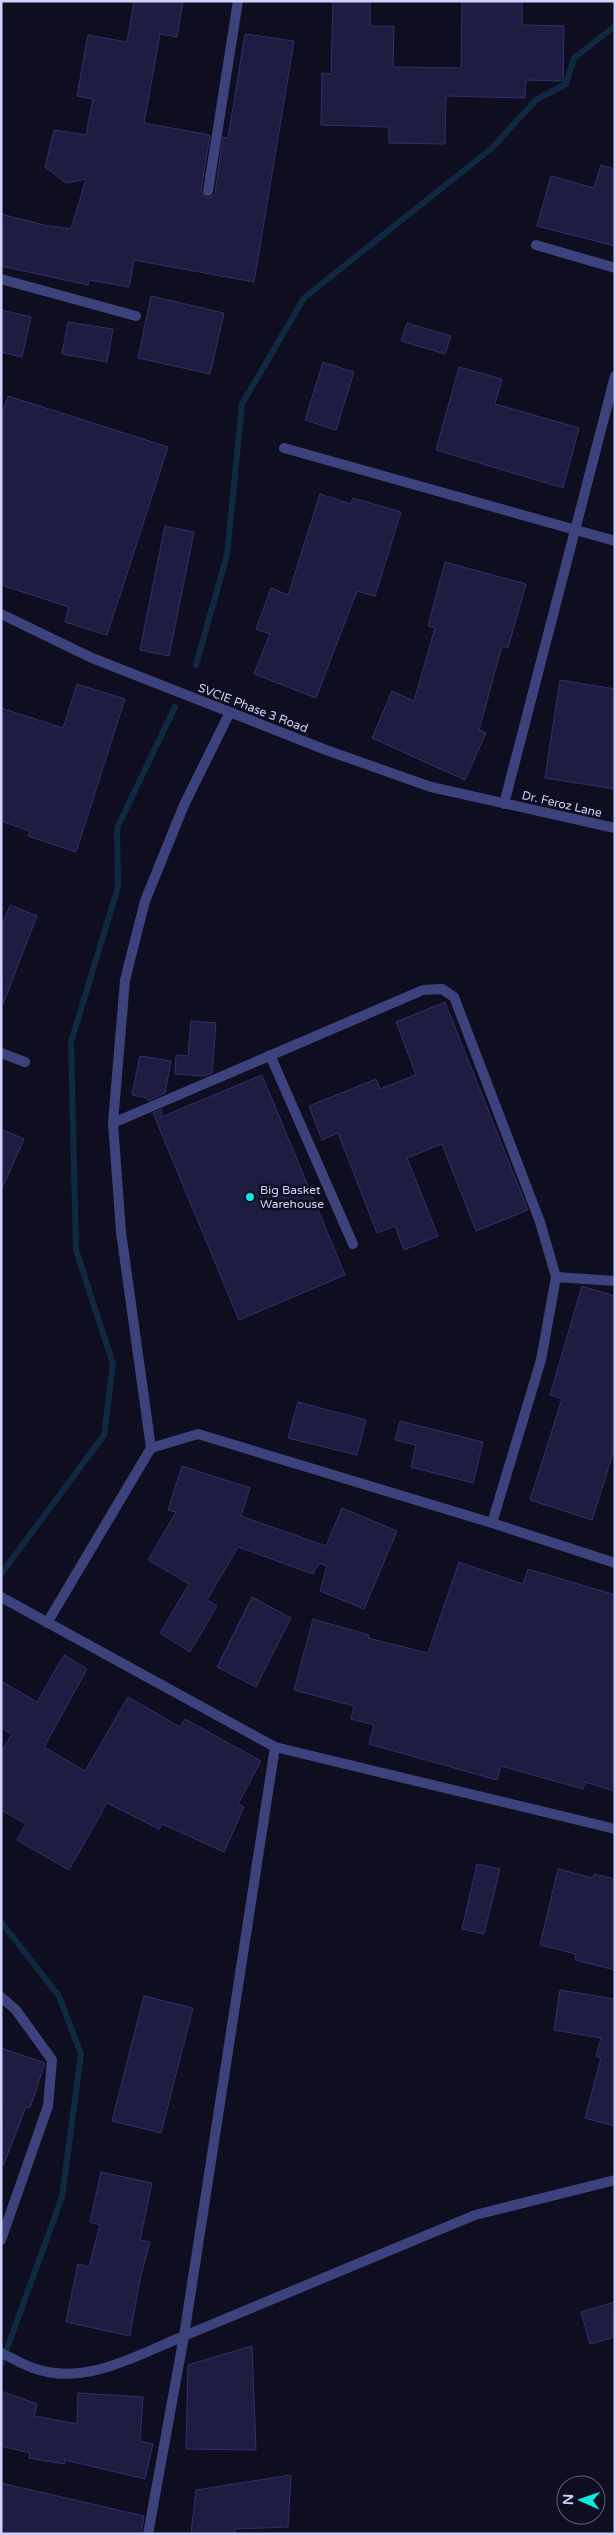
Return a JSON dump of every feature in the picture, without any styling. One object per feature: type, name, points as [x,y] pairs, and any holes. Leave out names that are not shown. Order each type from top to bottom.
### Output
[{"type":"street","points":[[208,191],[238,1]]},
{"type":"street","points":[[536,245],[615,268]]},
{"type":"street","points":[[1,278],[136,316]]},
{"type":"street","points":[[504,804],[615,376]]},
{"type":"street","points":[[284,448],[615,541]]},
{"type":"street","name":"SVCIE Phase 3 Road","points":[[1,614],[92,658],[326,750],[431,787],[504,804]]},
{"type":"street","points":[[47,1623],[151,1448],[122,1232],[112,1123],[125,980],[146,901],[184,805],[230,712]]},
{"type":"street","name":"Dr. Feroz Lane","points":[[504,804],[615,828]]},
{"type":"street","points":[[112,1123],[423,990],[442,989],[454,997],[540,1222],[556,1278],[541,1360],[492,1523]]},
{"type":"street","points":[[1,1053],[25,1062]]},
{"type":"street","points":[[270,1055],[353,1244]]},
{"type":"street","points":[[556,1278],[615,1281]]},
{"type":"street","points":[[151,1448],[198,1434],[492,1523],[615,1563]]},
{"type":"street","points":[[1,1597],[275,1748],[615,1829]]},
{"type":"street","points":[[148,2534],[184,2336],[275,1748]]},
{"type":"street","points":[[1,1997],[16,2010],[52,2060],[48,2106],[1,2240]]},
{"type":"street","points":[[1,2353],[34,2368],[65,2374],[95,2372],[475,2215],[615,2180]]},
{"type":"building","points":[[134,1],[183,1],[177,37],[160,34],[144,123],[210,135],[201,190],[206,198],[211,197],[215,193],[223,137],[228,138],[245,34],[294,41],[254,282],[134,260],[129,287],[89,280],[88,285],[1,266],[1,214],[44,225],[71,229],[86,179],[66,183],[45,167],[54,130],[86,135],[93,99],[77,96],[88,35],[127,42]]},
{"type":"building","points":[[333,1],[370,1],[370,26],[394,26],[393,67],[461,68],[462,1],[522,1],[522,25],[564,26],[563,81],[526,80],[525,98],[446,96],[445,144],[389,143],[389,127],[321,125],[322,73],[331,74]]},
{"type":"building","points":[[601,165],[615,169],[615,246],[537,226],[551,176],[594,188]]},
{"type":"building","points":[[151,296],[224,313],[210,374],[138,358]]},
{"type":"building","points":[[1,310],[31,317],[22,357],[1,352]]},
{"type":"building","points":[[68,322],[113,329],[107,362],[62,354]]},
{"type":"building","points":[[407,323],[451,336],[445,354],[401,341]]},
{"type":"building","points":[[323,362],[354,372],[336,430],[305,420]]},
{"type":"building","points":[[459,367],[502,379],[495,404],[579,428],[563,488],[436,450]]},
{"type":"building","points":[[8,396],[168,447],[107,635],[65,622],[69,607],[1,585],[1,417]]},
{"type":"building","points":[[320,494],[351,504],[353,498],[401,512],[375,596],[357,591],[316,698],[254,674],[270,634],[256,629],[271,588],[288,595]]},
{"type":"building","points":[[165,526],[194,532],[169,656],[140,650]]},
{"type":"building","points":[[445,562],[526,584],[508,648],[502,646],[479,730],[486,733],[465,780],[372,738],[392,691],[414,701],[435,628],[428,626]]},
{"type":"building","points":[[560,680],[615,689],[615,789],[545,778]]},
{"type":"building","points":[[77,684],[125,699],[76,852],[28,836],[30,831],[1,821],[1,708],[63,728]]},
{"type":"building","points":[[10,905],[37,916],[3,1004],[1,928]]},
{"type":"building","points":[[445,1002],[528,1210],[476,1231],[442,1144],[407,1158],[438,1236],[404,1250],[395,1226],[377,1233],[338,1133],[322,1140],[309,1106],[376,1079],[380,1089],[416,1075],[396,1022]]},
{"type":"building","points":[[191,1021],[216,1023],[212,1073],[205,1076],[175,1074],[176,1055],[188,1056]]},
{"type":"building","points":[[140,1056],[171,1061],[165,1093],[148,1101],[147,1098],[132,1095]]},
{"type":"building","name":"Big Basket Warehouse","points":[[262,1075],[345,1275],[239,1320],[153,1113],[162,1109],[161,1117]]},
{"type":"building","points":[[1,1129],[24,1139],[1,1191]]},
{"type":"building","points":[[582,1286],[615,1296],[615,1447],[592,1520],[530,1500],[562,1399],[550,1395]]},
{"type":"building","points":[[298,1402],[366,1420],[357,1455],[288,1438]]},
{"type":"building","points":[[400,1421],[483,1442],[473,1483],[411,1467],[416,1445],[395,1440]]},
{"type":"building","points":[[182,1466],[250,1488],[241,1516],[326,1546],[342,1508],[397,1531],[364,1609],[320,1591],[327,1566],[319,1563],[313,1574],[238,1547],[207,1600],[217,1606],[190,1652],[160,1633],[189,1584],[148,1560],[176,1512],[168,1510]]},
{"type":"building","points":[[459,1562],[523,1584],[528,1569],[615,1595],[615,1791],[585,1782],[583,1789],[501,1766],[497,1780],[369,1744],[374,1725],[351,1719],[354,1706],[294,1690],[313,1619],[369,1635],[368,1638],[428,1653]]},
{"type":"building","points":[[252,1597],[291,1618],[256,1687],[217,1667]]},
{"type":"building","points":[[64,1655],[87,1669],[44,1747],[85,1771],[128,1697],[180,1727],[185,1719],[261,1761],[238,1804],[244,1807],[224,1852],[162,1824],[159,1829],[107,1803],[69,1870],[17,1840],[26,1824],[1,1810],[1,1752],[12,1734],[1,1728],[1,1681],[37,1702]]},
{"type":"building","points":[[477,1864],[500,1869],[484,1934],[462,1929]]},
{"type":"building","points":[[558,1869],[593,1878],[594,1874],[615,1879],[615,1970],[575,1960],[576,1954],[540,1945]]},
{"type":"building","points":[[560,1990],[615,1999],[615,2126],[585,2118],[601,2058],[596,2056],[601,2038],[554,2030]]},
{"type":"building","points":[[144,1996],[193,2008],[161,2133],[112,2121]]},
{"type":"building","points":[[1,2048],[45,2063],[30,2108],[26,2107],[3,2166]]},
{"type":"building","points":[[101,2172],[152,2183],[140,2240],[150,2242],[140,2278],[130,2336],[66,2322],[78,2264],[89,2267],[100,2225],[90,2222]]},
{"type":"building","points":[[615,2302],[615,2337],[590,2344],[581,2312]]},
{"type":"building","points":[[252,2346],[256,2450],[186,2449],[188,2365]]},
{"type":"building","points":[[1,2391],[37,2404],[34,2416],[77,2424],[78,2393],[143,2397],[140,2441],[153,2444],[145,2479],[65,2460],[64,2464],[29,2458],[30,2453],[1,2446]]},
{"type":"building","points":[[291,2475],[288,2527],[235,2529],[235,2534],[191,2534],[196,2490]]},
{"type":"building","points":[[1,2483],[144,2516],[141,2534],[1,2534]]},
{"type":"waterway","points":[[196,665],[227,555],[242,404],[304,298],[492,148],[536,100],[566,84],[574,58],[615,26]]},
{"type":"waterway","points":[[1,1574],[104,1435],[113,1364],[76,1250],[71,1042],[118,887],[117,828],[175,707]]},
{"type":"waterway","points":[[1,1922],[59,1996],[81,2054],[62,2197],[1,2365]]},
{"type":"place","name":"Big Basket Warehouse","points":[[250,1197]]}]
